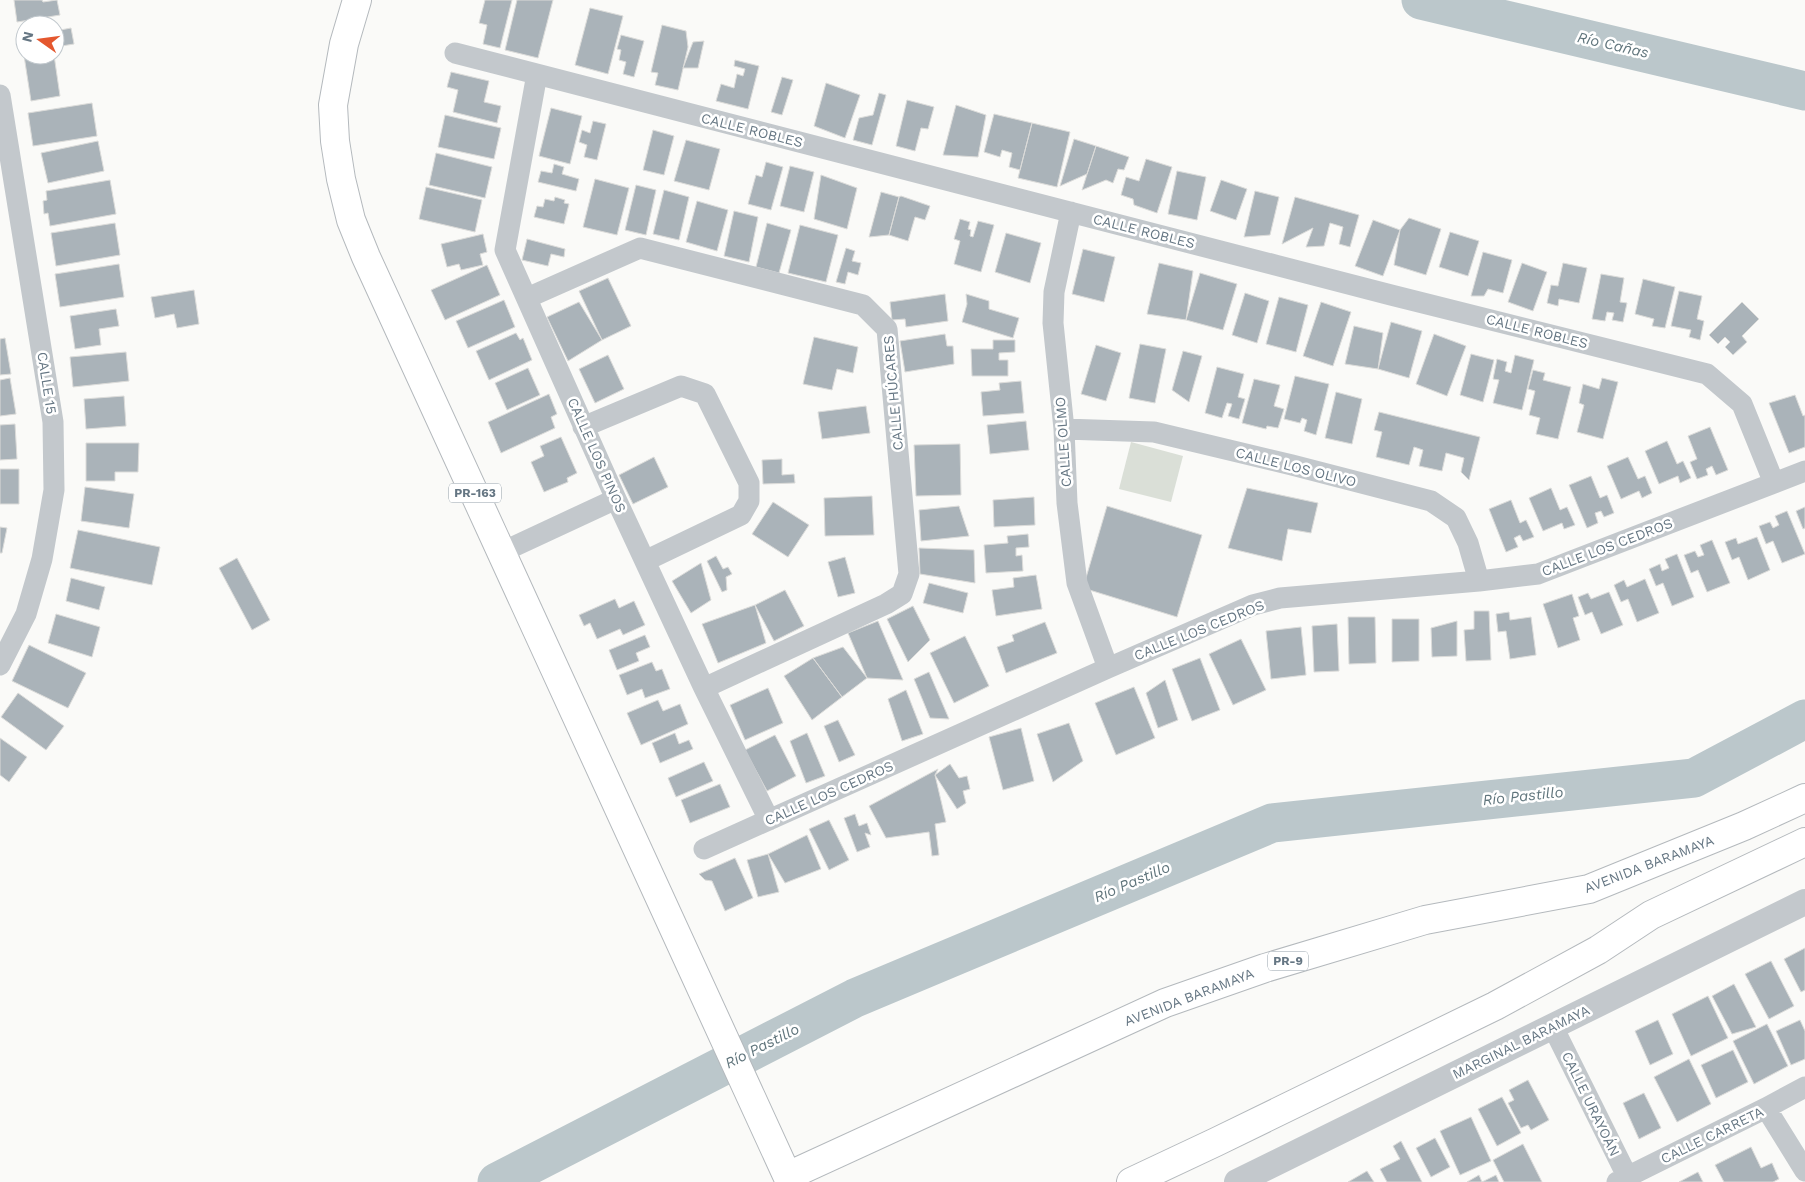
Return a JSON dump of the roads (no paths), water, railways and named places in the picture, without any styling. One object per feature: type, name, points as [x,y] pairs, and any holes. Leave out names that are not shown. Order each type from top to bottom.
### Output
[{"type":"highway","name":"PR-163","points":[[357,0],[344,44],[333,104],[335,141],[341,179],[351,220],[366,257],[789,1179]]},
{"type":"highway","name":"AVENIDA BARAMAYA","points":[[789,1179],[1164,1003],[1265,968],[1425,920],[1589,889],[1726,833],[1805,798]]},
{"type":"highway","points":[[1130,1182],[1495,1006],[1598,950],[1651,915],[1805,842]]},
{"type":"street","name":"CALLE ROBLES","points":[[454,53],[1707,374],[1742,404],[1774,483]]},
{"type":"street","name":"CALLE LOS PINOS","points":[[537,74],[505,250],[616,499],[768,820]]},
{"type":"street","name":"CALLE 15","points":[[0,95],[9,215],[53,422],[54,490],[42,559],[26,614],[0,665]]},
{"type":"street","name":"CALLE OLMO","points":[[1071,212],[1054,292],[1054,316],[1064,429],[1067,503],[1077,583],[1108,668]]},
{"type":"street","name":"CALLE HÚCARES","points":[[527,298],[640,248],[863,305],[887,329],[909,574],[902,594],[886,604],[704,688]]},
{"type":"street","points":[[583,427],[681,386],[706,394],[750,484],[749,501],[741,515],[645,561]]},
{"type":"street","name":"CALLE LOS OLIVO","points":[[1064,429],[1154,432],[1431,501],[1456,518],[1468,543],[1479,581]]},
{"type":"street","name":"CALLE LOS CEDROS","points":[[704,849],[1253,605],[1280,598],[1479,581],[1538,574],[1805,471]]},
{"type":"street","points":[[502,552],[616,499]]},
{"type":"street","name":"MARGINAL BARAMAYA","points":[[1237,1182],[1805,902]]},
{"type":"street","name":"CALLE URAYOÁN","points":[[1553,1027],[1625,1180]]},
{"type":"street","name":"CALLE CARRETA","points":[[1625,1180],[1805,1087]]},
{"type":"street","points":[[1766,1108],[1805,1172]]},
{"type":"waterway","name":"Río Cañas","points":[[1421,0],[1805,91]]},
{"type":"waterway","name":"Río Pastillo","points":[[497,1182],[855,998],[1272,823],[1694,778],[1805,719]]}]
